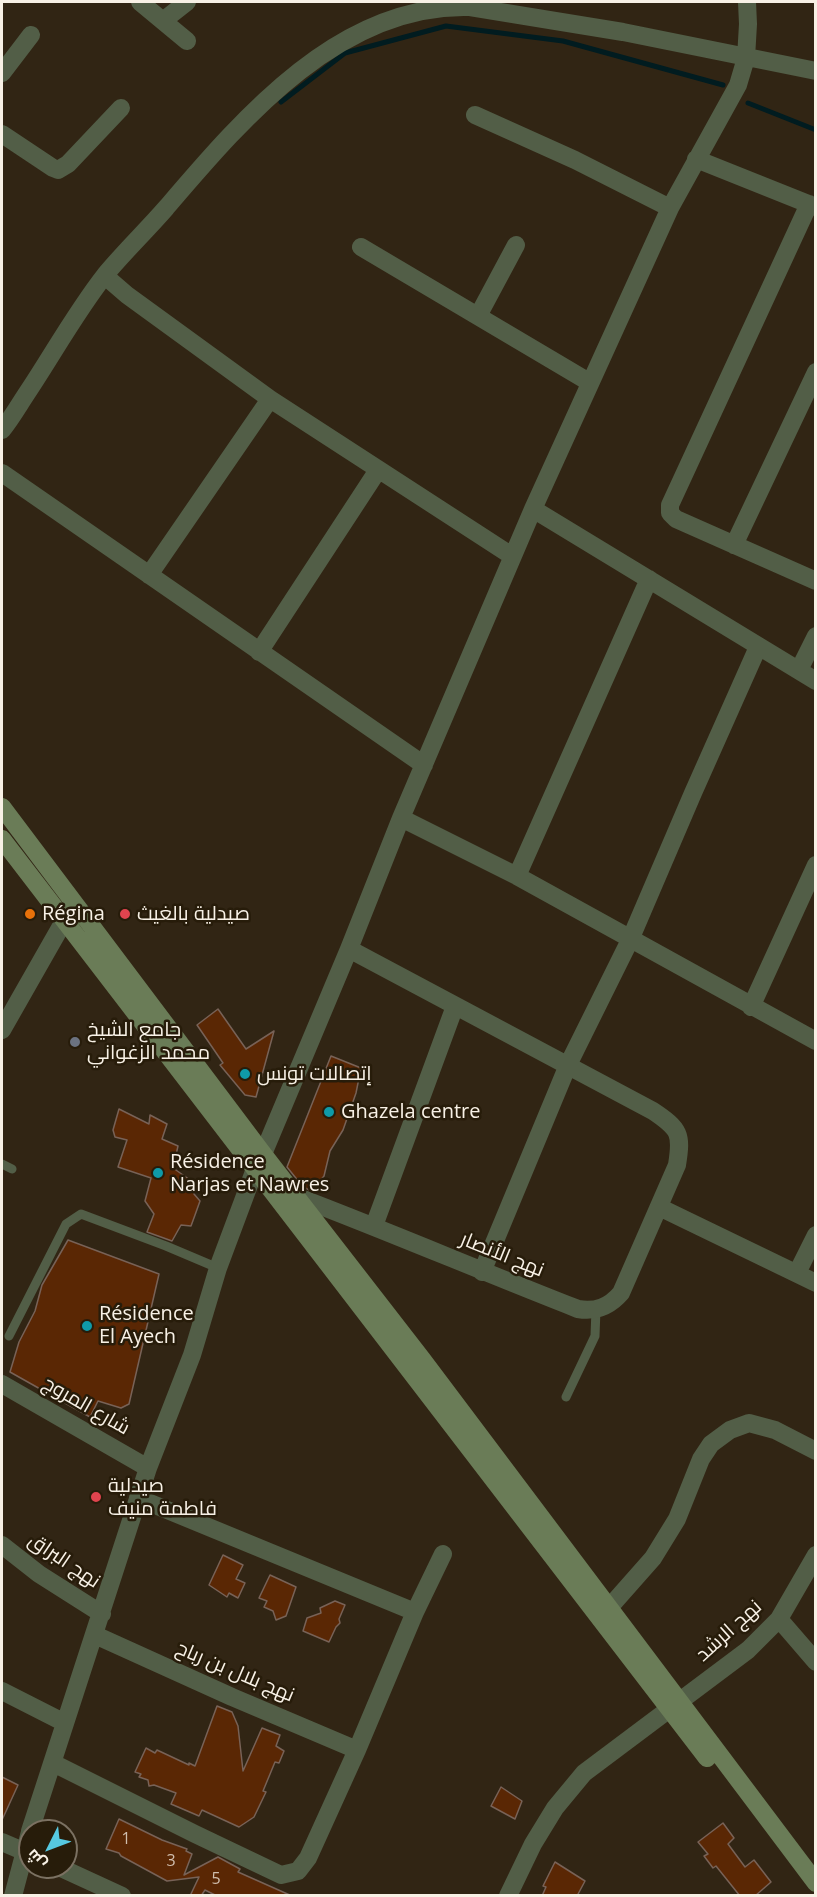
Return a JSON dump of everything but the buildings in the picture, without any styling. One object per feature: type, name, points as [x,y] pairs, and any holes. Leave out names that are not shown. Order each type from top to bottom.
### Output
[{"type":"street","points":[[140,2],[187,41]]},
{"type":"street","points":[[164,20],[187,2]]},
{"type":"street","points":[[34,1819],[148,1468],[192,1355],[218,1268],[259,1162],[532,509],[670,208],[738,85],[746,58],[747,2]]},
{"type":"street","points":[[2,430],[105,276],[218,147],[265,99],[329,50],[364,30],[412,14],[454,7],[470,7],[623,33],[816,71]]},
{"type":"street","points":[[2,73],[31,35]]},
{"type":"street","points":[[2,134],[58,170],[68,164],[121,108]]},
{"type":"street","points":[[475,115],[575,160],[670,208]]},
{"type":"street","points":[[696,159],[812,205],[670,505],[670,513],[676,519],[816,581]]},
{"type":"street","points":[[478,316],[516,245]]},
{"type":"street","points":[[361,247],[589,382]]},
{"type":"street","points":[[105,276],[270,399],[512,556]]},
{"type":"street","points":[[734,545],[816,372]]},
{"type":"street","points":[[149,575],[270,399]]},
{"type":"street","points":[[259,652],[378,470]]},
{"type":"street","points":[[2,473],[424,765]]},
{"type":"street","points":[[532,509],[816,681]]},
{"type":"street","points":[[517,876],[649,579]]},
{"type":"street","points":[[799,670],[816,636]]},
{"type":"street","points":[[482,1272],[567,1065],[630,940],[759,647]]},
{"type":"street","points":[[2,807],[69,912],[259,1162],[295,1196],[422,1359],[605,1613]]},
{"type":"street","points":[[401,818],[517,876],[816,1041]]},
{"type":"street","points":[[2,839],[69,912]]},
{"type":"street","points":[[752,1007],[816,866]]},
{"type":"street","points":[[2,1030],[69,912]]},
{"type":"street","points":[[349,949],[653,1112],[665,1119],[680,1136],[681,1144],[677,1165],[621,1293],[613,1303],[596,1309]]},
{"type":"street","points":[[374,1226],[455,1006]]},
{"type":"street","points":[[259,1162],[275,1195],[816,1883]]},
{"type":"street","name":"نهج الأنصار","points":[[275,1195],[295,1196],[578,1309],[596,1309]]},
{"type":"street","points":[[659,1207],[816,1283]]},
{"type":"street","points":[[797,1273],[816,1235]]},
{"type":"street","name":"شارع المروج","points":[[2,1384],[148,1468]]},
{"type":"street","points":[[605,1613],[653,1558],[677,1519],[701,1460],[711,1444],[720,1437],[730,1430],[749,1423],[776,1430],[816,1451]]},
{"type":"street","points":[[138,1498],[415,1612]]},
{"type":"street","name":"نهج البراق","points":[[2,1545],[39,1574],[102,1614]]},
{"type":"street","points":[[53,1763],[281,1875],[298,1871],[308,1858],[357,1750],[415,1612],[443,1554]]},
{"type":"street","name":"نهج الرشد","points":[[508,1896],[533,1844],[555,1808],[584,1773],[748,1650],[778,1619],[816,1555]]},
{"type":"street","points":[[778,1619],[816,1662]]},
{"type":"street","name":"نهج بلال بن رباح","points":[[95,1635],[357,1750]]},
{"type":"street","points":[[2,1691],[65,1724]]},
{"type":"street","points":[[675,1705],[810,1896]]},
{"type":"street","points":[[2,1842],[18,1849]]},
{"type":"street","points":[[78,1876],[122,1896]]},
{"type":"street","points":[[13,1896],[19,1879]]},
{"type":"lane","points":[[2,1164],[12,1169]]},
{"type":"lane","points":[[9,1336],[66,1224],[81,1214],[218,1268]]},
{"type":"lane","points":[[566,1397],[596,1336],[596,1309]]},
{"type":"waterway","points":[[281,102],[345,53],[446,26],[563,41],[723,85]]},
{"type":"waterway","points":[[748,103],[816,130]]},
{"type":"place","name":"Régina","points":[[30,914]]},
{"type":"place","name":"صيدلية بالغيث","points":[[125,914]]},
{"type":"place","name":"جامع الشيخ محمد الزغواني","points":[[75,1042]]},
{"type":"place","name":"إتصالات تونس","points":[[245,1074]]},
{"type":"place","name":"Ghazela centre","points":[[329,1112]]},
{"type":"place","name":"Résidence Narjas et Nawres","points":[[158,1173]]},
{"type":"place","name":"Résidence El Ayech","points":[[87,1326]]},
{"type":"place","name":"صيدلية فاطمة منيف","points":[[96,1497]]}]
